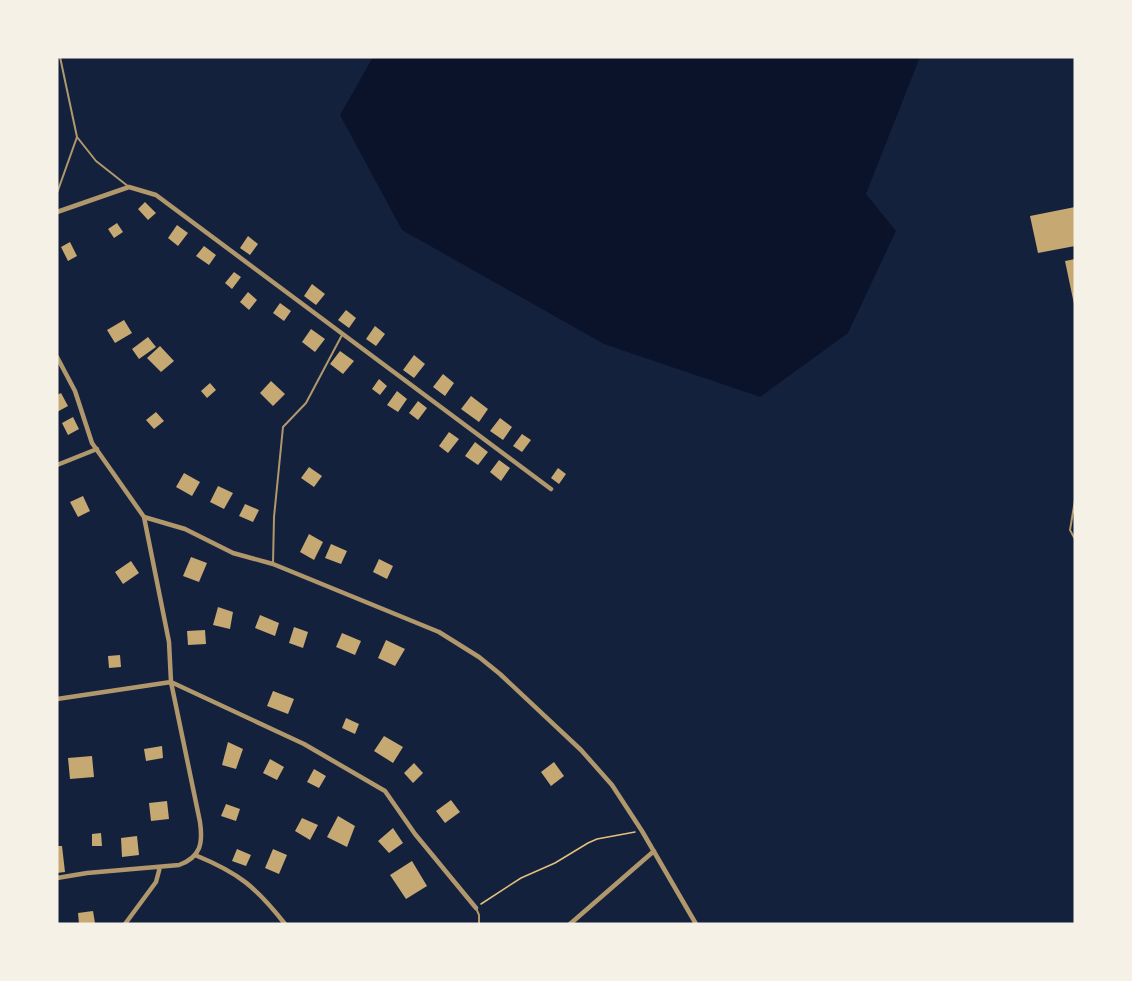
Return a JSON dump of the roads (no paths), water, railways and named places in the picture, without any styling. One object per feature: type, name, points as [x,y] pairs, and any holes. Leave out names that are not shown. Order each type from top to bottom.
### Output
[{"type":"street","points":[[57,212],[129,187],[156,195],[551,489]]},
{"type":"street","points":[[57,357],[75,391],[92,442],[144,517],[170,642],[171,682],[202,839],[195,855],[179,865],[57,878]]},
{"type":"street","points":[[57,465],[97,449]]},
{"type":"street","points":[[144,517],[185,529],[233,553],[273,564],[439,632],[479,657],[581,750],[612,785],[642,831],[696,924]]},
{"type":"street","points":[[57,699],[171,682],[304,744],[385,791],[415,834],[476,908]]},
{"type":"street","points":[[570,924],[654,851]]},
{"type":"street","points":[[195,855],[222,866],[245,880],[267,901],[285,924]]},
{"type":"street","points":[[125,924],[156,882],[160,867]]},
{"type":"lane","points":[[60,57],[77,137],[96,161],[129,187]]},
{"type":"lane","points":[[57,193],[77,137]]},
{"type":"lane","points":[[273,564],[274,517],[283,427],[306,403],[342,335]]},
{"type":"lane","points":[[1075,500],[1070,530],[1075,539]]},
{"type":"lane","points":[[476,908],[479,924]]},
{"type":"water","points":[[373,57],[920,57],[866,194],[896,231],[848,333],[760,397],[604,344],[402,230],[340,115]]}]
